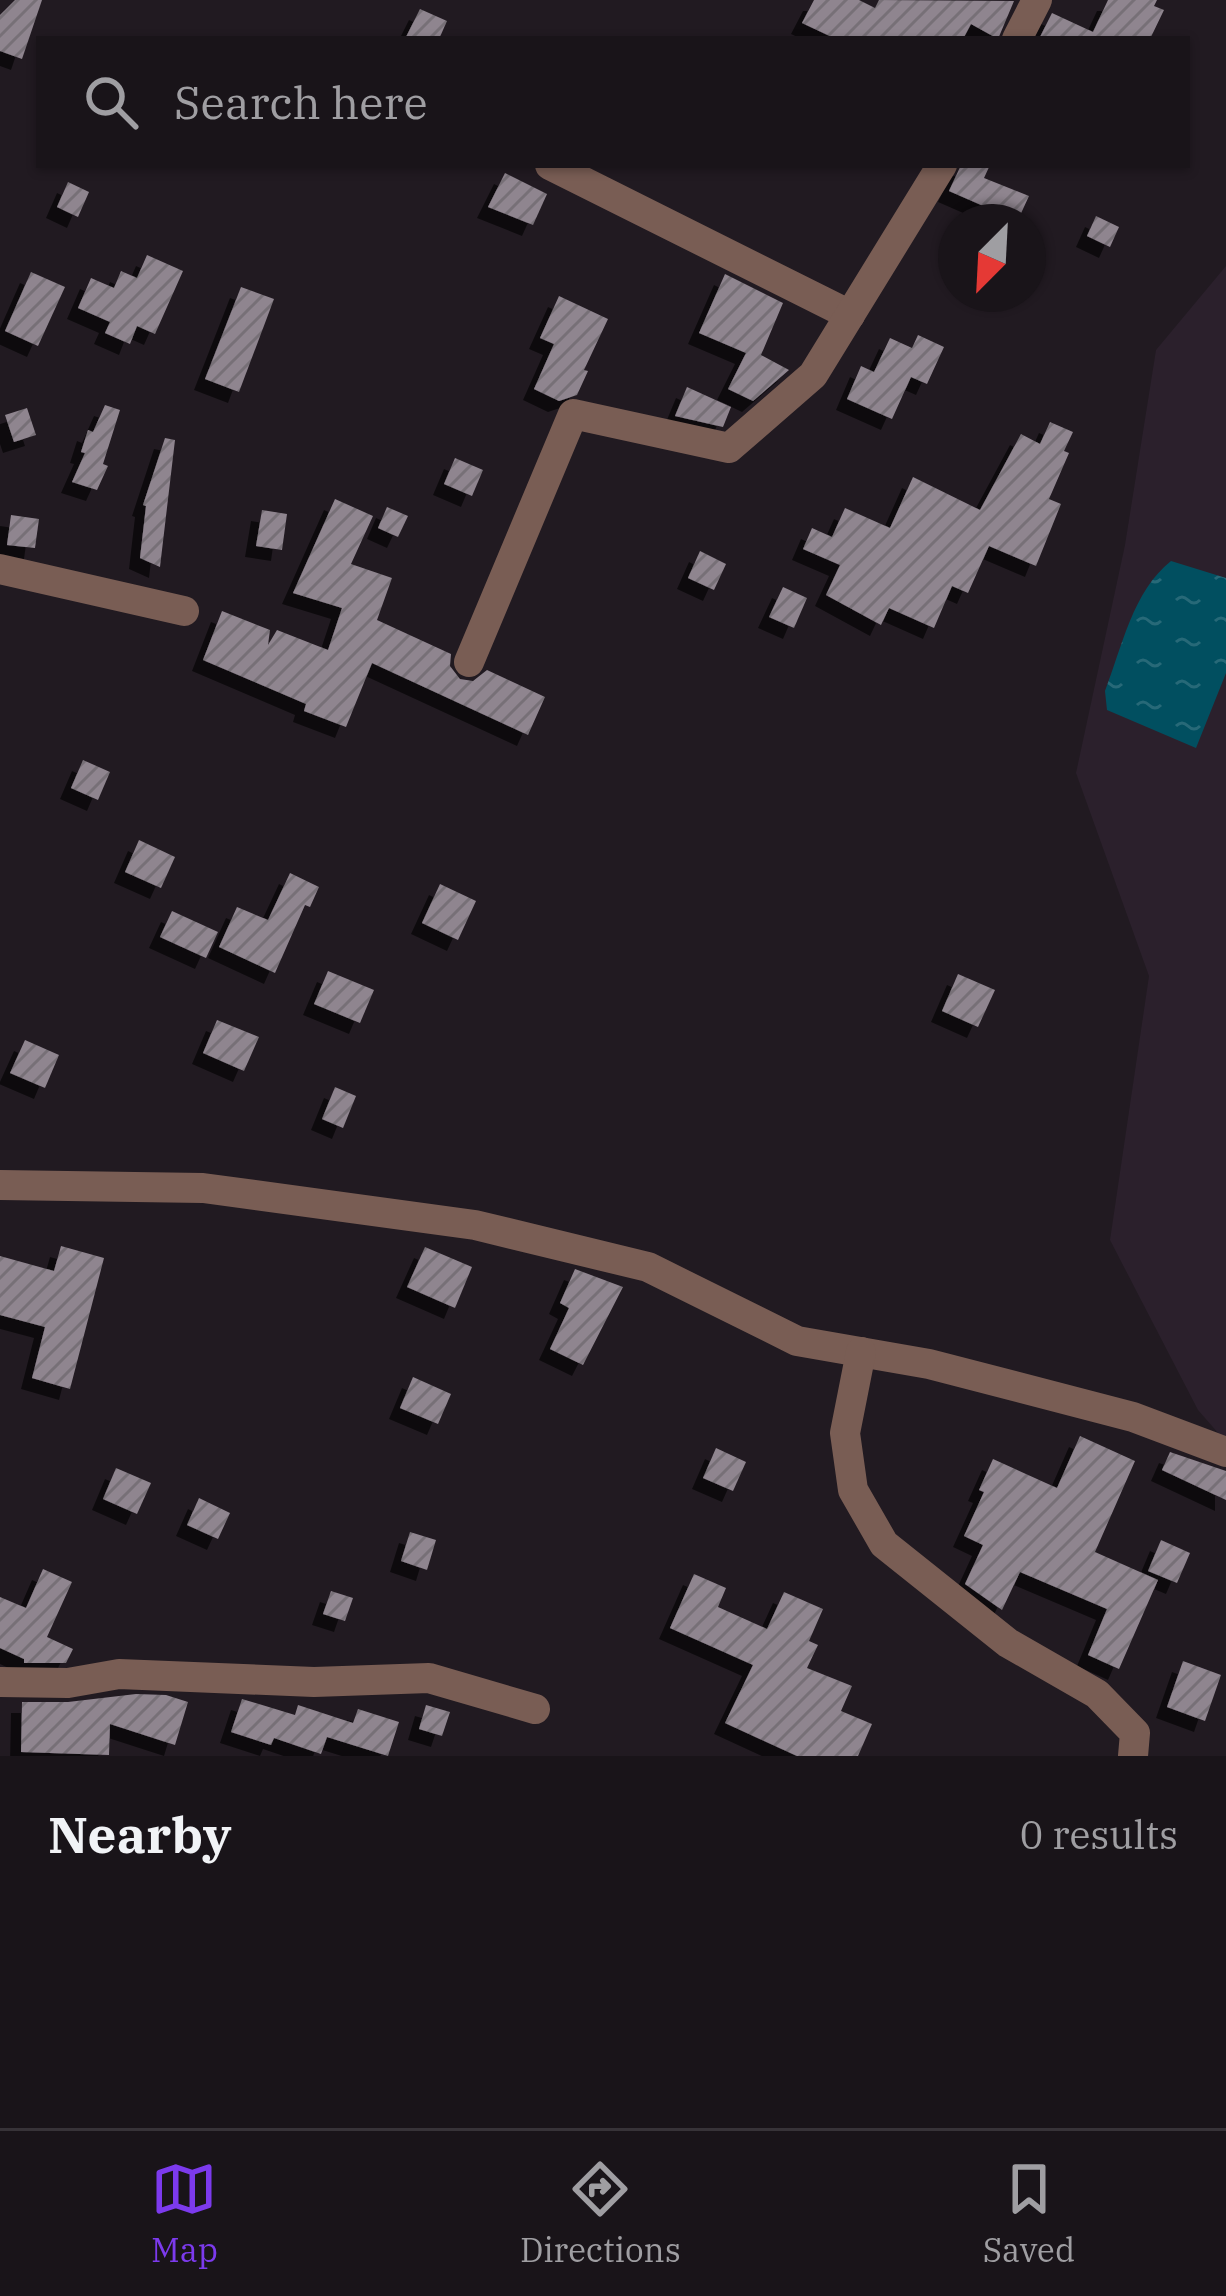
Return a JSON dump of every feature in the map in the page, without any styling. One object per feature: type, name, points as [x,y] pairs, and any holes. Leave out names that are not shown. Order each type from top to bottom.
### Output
[{"type":"street","points":[[1019,36],[1037,0]]},
{"type":"street","points":[[556,168],[850,315]]},
{"type":"street","points":[[470,662],[573,414],[729,448],[813,375],[940,168]]},
{"type":"street","points":[[0,569],[184,611]]},
{"type":"street","points":[[0,1185],[203,1188],[475,1225],[648,1267],[797,1341],[929,1364],[1132,1417],[1226,1452]]},
{"type":"street","points":[[861,1352],[845,1433],[853,1490],[884,1544],[1008,1643],[1097,1694],[1135,1732],[1133,1756]]},
{"type":"street","points":[[0,1682],[68,1683],[119,1674],[314,1682],[429,1678],[536,1709]]},
{"type":"shaded area","points":[[1226,266],[1226,1442],[1198,1410],[1110,1240],[1149,976],[1076,773],[1125,545],[1156,350]]},
{"type":"water","points":[[1171,561],[1226,578],[1226,673],[1196,748],[1107,710],[1105,691],[1130,621],[1147,588]]},
{"type":"building","points":[[15,0],[42,0],[22,59],[0,51],[0,15]]},
{"type":"building","points":[[814,0],[859,0],[875,8],[879,0],[1014,1],[999,36],[971,24],[965,36],[830,36],[802,23]]},
{"type":"building","points":[[1108,0],[1157,0],[1154,6],[1164,10],[1151,36],[1040,36],[1052,13],[1093,32]]},
{"type":"building","points":[[420,9],[447,21],[440,36],[406,36]]},
{"type":"building","points":[[960,168],[989,168],[984,178],[1029,196],[1025,204],[979,204],[949,191]]},
{"type":"building","points":[[505,173],[547,194],[533,225],[488,207]]},
{"type":"building","points":[[68,182],[89,192],[78,217],[57,207]]},
{"type":"building","points":[[1096,216],[1119,227],[1110,247],[1087,236]]},
{"type":"building","points":[[147,255],[183,271],[155,334],[137,326],[130,344],[105,333],[110,322],[78,308],[91,278],[114,288],[121,271],[137,278]]},
{"type":"building","points":[[31,272],[65,287],[38,346],[5,331]]},
{"type":"building","points":[[725,274],[783,303],[761,355],[789,370],[753,401],[728,389],[746,353],[699,333]]},
{"type":"building","points":[[241,287],[274,299],[239,392],[205,379]]},
{"type":"building","points":[[559,296],[608,319],[577,395],[559,401],[534,389],[554,344],[540,338]]},
{"type":"building","points":[[918,335],[944,347],[927,384],[911,377],[892,419],[847,399],[861,366],[874,372],[890,338],[912,348]]},
{"type":"building","points":[[687,387],[731,407],[723,427],[675,416]]},
{"type":"building","points":[[105,405],[120,410],[103,464],[108,466],[97,490],[72,482],[85,453],[81,452],[88,430],[93,432]]},
{"type":"building","points":[[27,408],[36,435],[14,442],[5,415]]},
{"type":"building","points":[[1050,422],[1073,432],[1049,499],[1061,504],[1036,566],[989,546],[968,593],[952,586],[934,628],[889,608],[881,625],[826,595],[840,565],[803,549],[812,528],[832,537],[845,508],[890,528],[913,477],[980,510],[1021,434],[1040,444]]},
{"type":"building","points":[[165,438],[175,440],[160,567],[140,558],[143,505]]},
{"type":"building","points":[[455,458],[483,470],[472,496],[444,484]]},
{"type":"building","points":[[335,499],[373,516],[351,564],[392,578],[377,620],[451,654],[450,666],[460,679],[473,681],[487,670],[545,697],[528,735],[372,663],[346,727],[304,711],[306,704],[203,660],[222,611],[270,630],[268,645],[277,630],[328,650],[342,608],[293,593]]},
{"type":"building","points":[[387,507],[408,516],[398,537],[378,528]]},
{"type":"building","points":[[262,510],[287,514],[282,550],[256,546]]},
{"type":"building","points":[[11,515],[39,519],[35,548],[7,545]]},
{"type":"building","points":[[700,551],[726,564],[714,590],[688,578]]},
{"type":"building","points":[[783,587],[807,598],[794,628],[769,617]]},
{"type":"building","points":[[83,760],[110,772],[98,800],[71,788]]},
{"type":"building","points":[[139,840],[175,857],[161,888],[125,872]]},
{"type":"building","points":[[290,873],[319,887],[310,907],[305,905],[275,973],[219,947],[237,907],[268,920]]},
{"type":"building","points":[[440,884],[476,901],[458,940],[422,923]]},
{"type":"building","points":[[172,911],[218,932],[206,958],[160,937]]},
{"type":"building","points":[[328,971],[374,990],[360,1023],[314,1004]]},
{"type":"building","points":[[958,974],[995,990],[978,1027],[942,1011]]},
{"type":"building","points":[[217,1020],[259,1037],[244,1071],[203,1053]]},
{"type":"building","points":[[25,1040],[59,1055],[45,1088],[10,1073]]},
{"type":"building","points":[[335,1087],[356,1096],[343,1128],[322,1119]]},
{"type":"building","points":[[61,1246],[104,1258],[70,1389],[32,1378],[45,1327],[0,1315],[0,1256],[54,1271]]},
{"type":"building","points":[[425,1247],[472,1267],[455,1308],[407,1287]]},
{"type":"building","points":[[575,1269],[623,1287],[583,1365],[550,1349],[569,1308],[560,1303]]},
{"type":"building","points":[[413,1377],[451,1394],[438,1424],[400,1408]]},
{"type":"building","points":[[1080,1436],[1135,1461],[1095,1552],[1158,1580],[1119,1669],[1088,1655],[1107,1609],[1020,1572],[1002,1610],[965,1584],[983,1545],[964,1536],[993,1459],[1057,1488]]},
{"type":"building","points":[[716,1448],[746,1462],[733,1491],[703,1478]]},
{"type":"building","points":[[1170,1452],[1226,1471],[1226,1500],[1162,1470]]},
{"type":"building","points":[[116,1468],[151,1483],[137,1514],[103,1499]]},
{"type":"building","points":[[199,1498],[230,1513],[218,1539],[187,1525]]},
{"type":"building","points":[[410,1532],[436,1540],[427,1570],[401,1561]]},
{"type":"building","points":[[1161,1540],[1190,1553],[1177,1583],[1148,1571]]},
{"type":"building","points":[[43,1569],[72,1582],[47,1637],[73,1649],[66,1663],[24,1663],[0,1648],[0,1597],[26,1608]]},
{"type":"building","points":[[694,1574],[726,1588],[718,1607],[767,1629],[784,1592],[823,1609],[809,1641],[818,1645],[807,1668],[852,1686],[841,1711],[872,1724],[858,1756],[797,1756],[725,1723],[753,1665],[670,1628]]},
{"type":"building","points":[[331,1591],[353,1598],[345,1621],[323,1614]]},
{"type":"building","points":[[1183,1661],[1221,1675],[1205,1721],[1167,1707]]},
{"type":"building","points":[[136,1694],[188,1702],[175,1745],[110,1724],[109,1755],[21,1752],[22,1702]]},
{"type":"building","points":[[242,1699],[295,1715],[298,1705],[353,1723],[358,1709],[399,1722],[388,1756],[327,1737],[321,1754],[274,1738],[271,1745],[231,1732]]},
{"type":"building","points":[[426,1705],[450,1712],[442,1736],[419,1729]]}]
